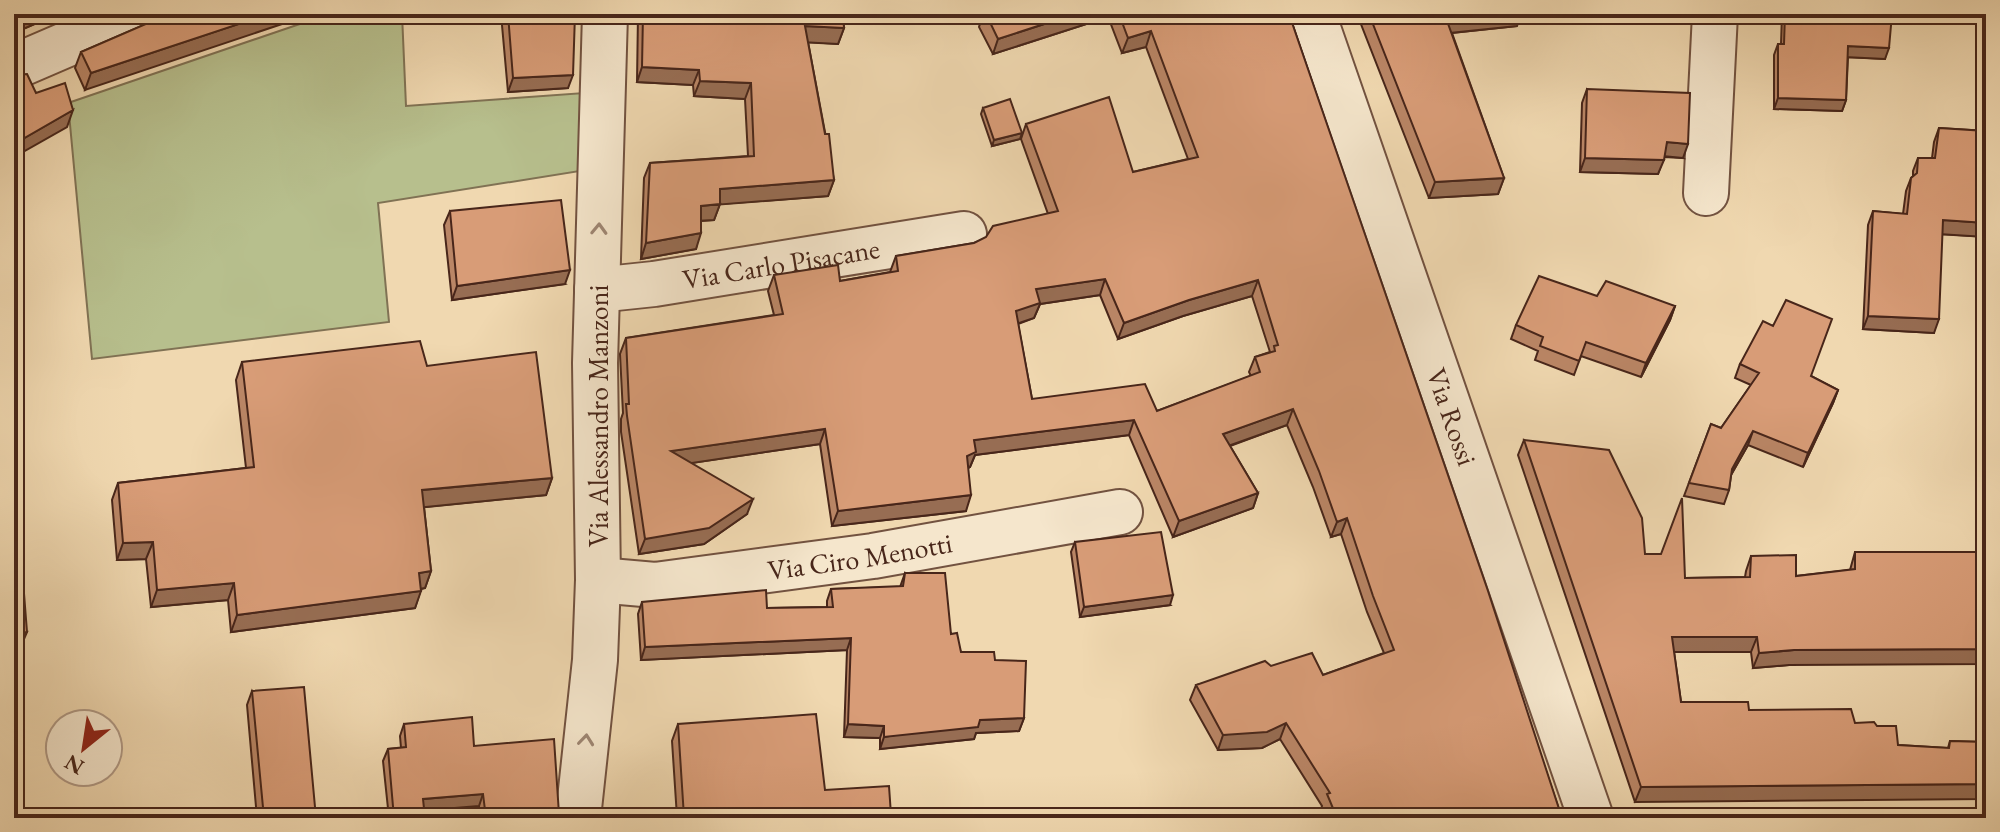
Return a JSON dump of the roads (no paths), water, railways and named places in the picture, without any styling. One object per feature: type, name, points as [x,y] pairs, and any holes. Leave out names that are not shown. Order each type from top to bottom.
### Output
[{"type":"street","points":[[14,67],[137,14]]},
{"type":"street","name":"Via Alessandro Manzoni","points":[[578,818],[595,660],[598,580],[595,363],[605,14]]},
{"type":"street","name":"Via Rossi","points":[[1313,14],[1591,818]]},
{"type":"street","points":[[1706,193],[1715,14]]},
{"type":"street","name":"Via Carlo Pisacane","points":[[597,290],[654,284],[964,234]]},
{"type":"street","name":"Via Ciro Menotti","points":[[598,580],[655,585],[873,556],[1120,512]]}]
